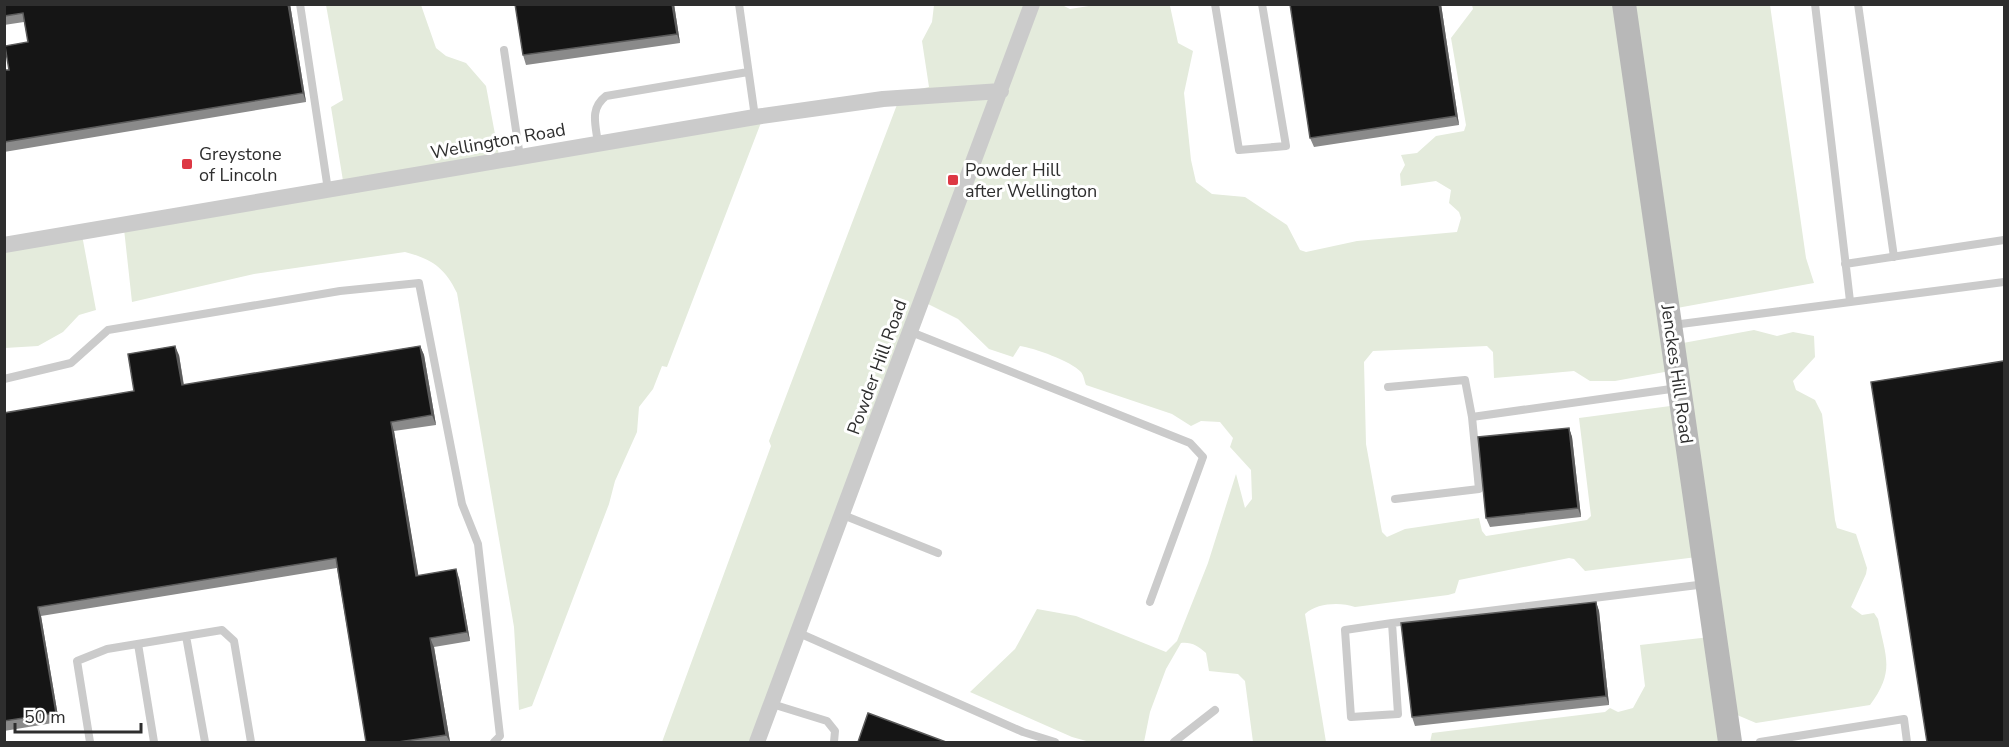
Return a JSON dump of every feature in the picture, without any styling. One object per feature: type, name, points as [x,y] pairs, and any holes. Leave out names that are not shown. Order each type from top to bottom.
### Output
[{"type":"main road","name":"Jenckes Hill Road","points":[[1624,4],[1730,742]]},
{"type":"street","name":"Powder Hill Road","points":[[757,742],[1032,4]]},
{"type":"street","name":"Wellington Road","points":[[4,244],[756,117],[883,99],[1000,91]]},
{"type":"lane","points":[[300,4],[328,190]]},
{"type":"lane","points":[[739,4],[756,117]]},
{"type":"lane","points":[[1215,4],[1239,150],[1286,146],[1262,4]]},
{"type":"lane","points":[[1815,4],[1850,302]]},
{"type":"lane","points":[[1858,4],[1894,256]]},
{"type":"lane","points":[[504,50],[520,157]]},
{"type":"lane","points":[[598,144],[594,109],[598,102],[606,96],[748,72]]},
{"type":"lane","points":[[1845,264],[2004,240]]},
{"type":"lane","points":[[1670,325],[2004,282]]},
{"type":"lane","points":[[4,379],[71,363],[108,330],[340,291],[419,283],[462,504],[478,544],[500,736],[494,742]]},
{"type":"lane","points":[[911,332],[1190,442],[1203,457],[1150,602]]},
{"type":"lane","points":[[1388,387],[1465,380],[1472,417],[1479,489],[1395,499]]},
{"type":"lane","points":[[1472,417],[1679,388]]},
{"type":"lane","points":[[843,515],[938,553]]},
{"type":"lane","points":[[1392,623],[1398,714],[1351,717],[1345,630],[1392,623],[1707,584]]},
{"type":"lane","points":[[90,742],[77,661],[107,649],[222,630],[234,640],[251,742]]},
{"type":"lane","points":[[799,633],[1023,732],[1055,742]]},
{"type":"lane","points":[[186,636],[205,742]]},
{"type":"lane","points":[[138,644],[154,742]]},
{"type":"lane","points":[[772,704],[827,721],[835,731],[834,742]]},
{"type":"lane","points":[[1174,742],[1215,710]]},
{"type":"lane","points":[[1760,742],[1904,719],[1907,742]]},
{"type":"green space","points":[[1060,4],[1070,9],[1095,5],[1169,5],[1178,43],[1193,51],[1184,93],[1191,160],[1196,182],[1212,194],[1245,197],[1287,225],[1300,250],[1306,252],[1357,241],[1457,232],[1461,218],[1459,212],[1449,203],[1451,190],[1436,181],[1401,186],[1400,174],[1405,165],[1401,155],[1417,153],[1436,136],[1464,131],[1466,125],[1451,38],[1473,9],[1472,5],[1770,5],[1806,258],[1814,283],[1666,310],[1672,345],[1754,330],[1777,336],[1793,332],[1814,336],[1815,357],[1793,381],[1796,390],[1815,400],[1822,414],[1837,528],[1856,534],[1867,568],[1851,607],[1862,615],[1874,613],[1878,619],[1886,654],[1886,673],[1883,683],[1870,705],[1756,723],[1723,709],[1727,742],[1430,742],[1432,733],[1605,712],[1610,708],[1618,712],[1633,708],[1645,686],[1640,645],[1710,637],[1697,557],[1585,571],[1574,559],[1569,558],[1459,580],[1455,593],[1448,595],[1355,607],[1343,604],[1329,605],[1310,610],[1305,614],[1326,742],[1253,742],[1245,681],[1238,674],[1209,671],[1206,653],[1188,643],[1181,643],[1166,669],[1150,712],[1144,742],[1090,742],[1072,737],[970,692],[1015,649],[1037,609],[1076,616],[1166,652],[1177,641],[1208,563],[1236,474],[1245,508],[1252,499],[1251,470],[1230,447],[1233,438],[1220,422],[1201,421],[1191,426],[1172,414],[1086,385],[1082,374],[1076,368],[1061,359],[1034,349],[1020,346],[1013,357],[989,349],[958,319],[924,302],[758,742],[662,742],[771,446],[769,441],[898,102],[905,92],[929,87],[922,41],[932,22],[934,5]],"holes":[[[1487,346],[1493,352],[1494,378],[1574,371],[1590,381],[1615,381],[1670,371],[1678,405],[1579,418],[1591,516],[1587,520],[1486,536],[1482,531],[1479,518],[1405,529],[1387,537],[1382,532],[1366,444],[1364,362],[1373,351]]]},
{"type":"green space","points":[[326,5],[421,5],[436,48],[446,56],[466,63],[486,86],[500,161],[762,120],[667,367],[662,366],[653,389],[639,407],[637,432],[615,481],[609,504],[532,706],[519,710],[514,627],[457,293],[448,277],[430,261],[405,252],[254,274],[132,302],[124,229],[344,187],[331,107],[343,100]]},
{"type":"green space","points":[[82,235],[96,310],[79,315],[63,332],[38,346],[5,348],[4,246]]},
{"type":"building","points":[[4,4],[288,4],[303,93],[4,142],[4,70],[9,70],[5,46],[28,42],[23,13],[4,16]]},
{"type":"building","points":[[515,4],[672,4],[677,34],[523,55]]},
{"type":"building","points":[[1290,4],[1439,4],[1456,116],[1310,138]]},
{"type":"building","points":[[175,346],[182,385],[420,346],[432,415],[391,422],[416,576],[456,569],[467,632],[430,638],[446,735],[398,742],[366,742],[336,558],[38,607],[56,713],[4,721],[4,413],[134,391],[128,354]]},
{"type":"building","points":[[2004,361],[2004,742],[1927,742],[1871,382]]},
{"type":"building","points":[[1569,428],[1578,508],[1486,518],[1478,437]]},
{"type":"building","points":[[1596,602],[1606,696],[1412,717],[1401,623]]},
{"type":"building","points":[[868,713],[946,742],[858,742]]},
{"type":"place","name":"Greystone of Lincoln","points":[[187,164]]},
{"type":"place","name":"Powder Hill after Wellington","points":[[953,180]]}]
